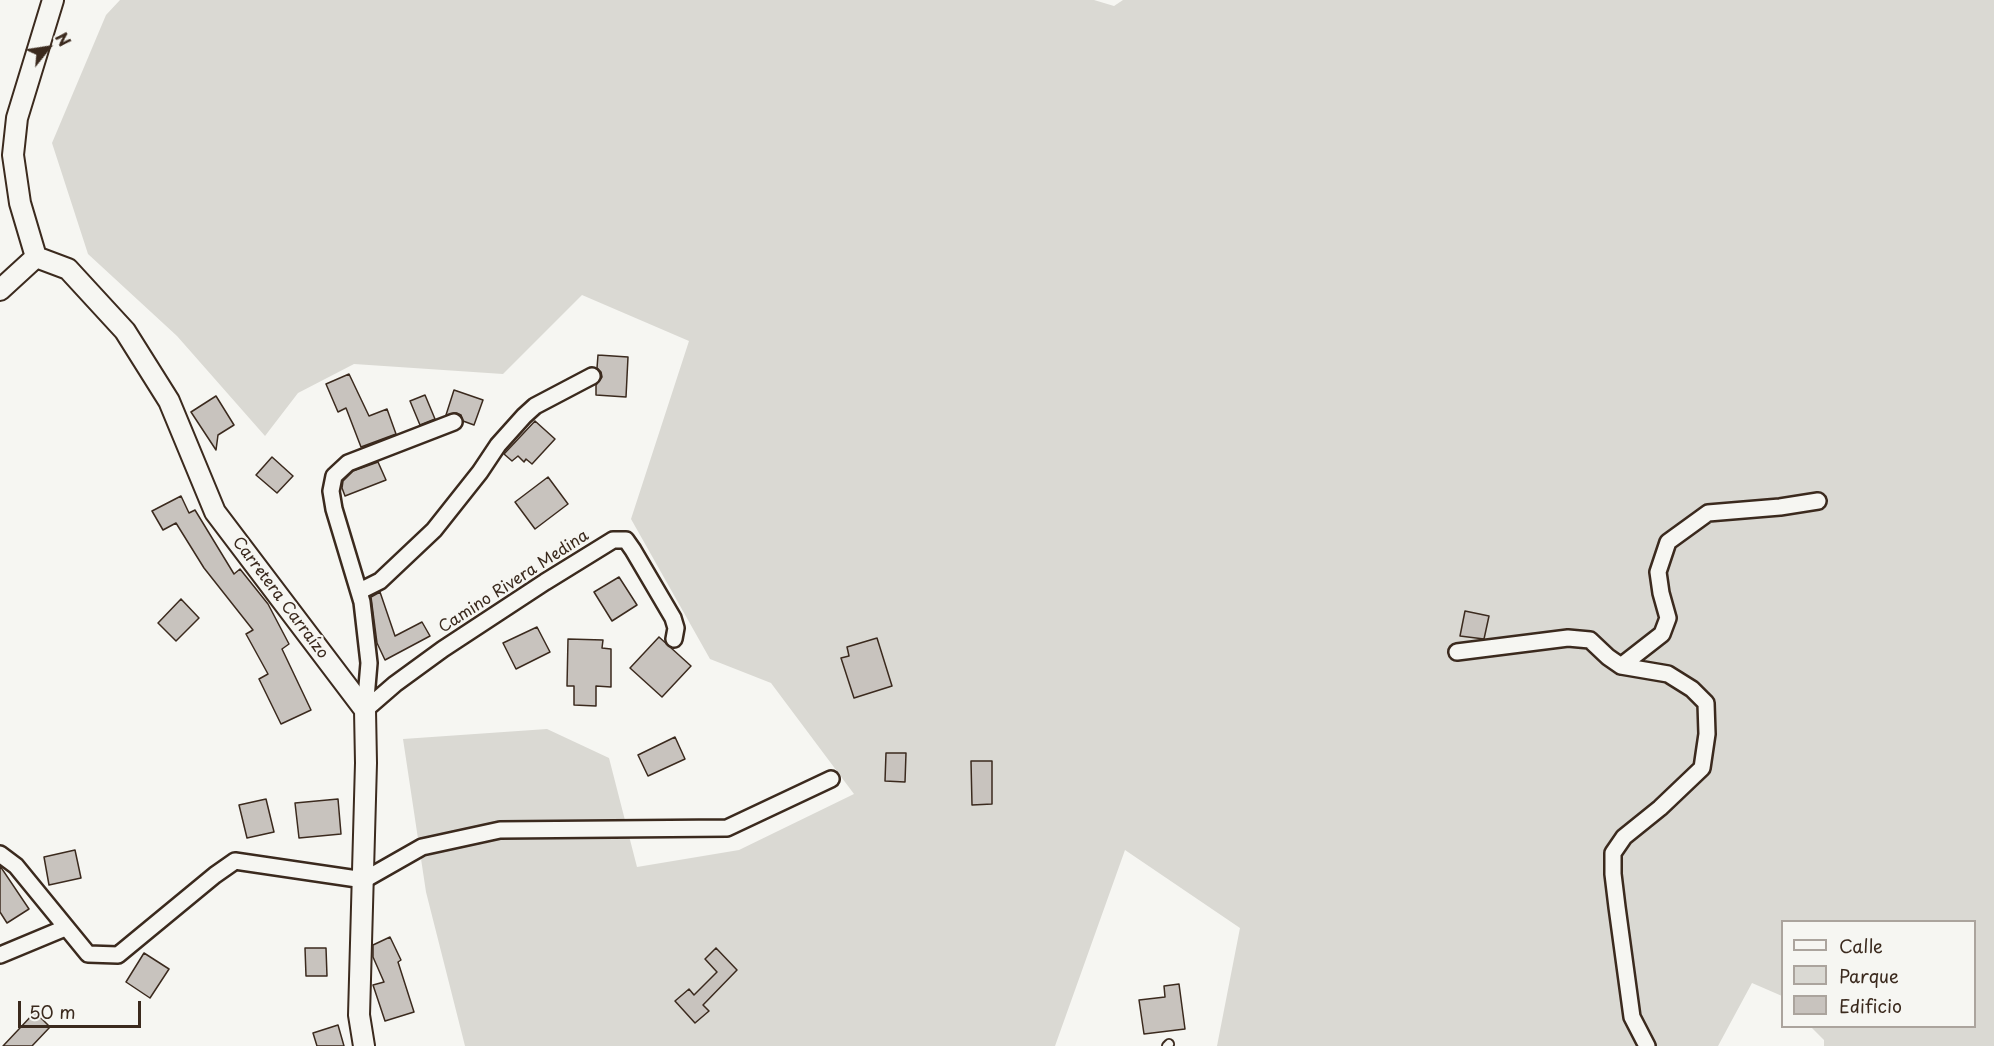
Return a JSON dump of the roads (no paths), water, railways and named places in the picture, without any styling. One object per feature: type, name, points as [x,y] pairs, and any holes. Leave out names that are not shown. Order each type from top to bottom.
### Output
[{"type":"street","points":[[0,290],[36,257],[21,203],[14,155],[17,118],[53,0]]},
{"type":"street","name":"Carretera Carraízo","points":[[36,257],[68,269],[125,331],[169,401],[215,512],[365,710]]},
{"type":"street","points":[[360,591],[380,581],[434,530],[480,472],[498,445],[524,416],[535,406],[592,376]]},
{"type":"street","points":[[364,1046],[359,1015],[364,879],[365,710],[369,663],[360,591],[334,509],[331,491],[334,476],[348,463],[454,422]]},
{"type":"street","points":[[1621,666],[1662,634],[1668,618],[1661,593],[1659,572],[1668,542],[1708,513],[1780,507],[1818,501]]},
{"type":"street","name":"Camino Rivera Medina","points":[[365,710],[395,684],[452,643],[613,540],[626,540],[633,550],[673,618],[676,628],[674,639]]},
{"type":"street","points":[[1457,652],[1568,638],[1590,640],[1621,666],[1668,674],[1692,689],[1706,703],[1707,734],[1702,768],[1660,808],[1624,837],[1613,853],[1613,874],[1632,1017],[1647,1046]]},
{"type":"street","points":[[0,854],[16,866],[88,954],[118,955],[215,874],[235,861],[364,879],[422,847],[500,830],[727,828],[831,779]]},
{"type":"street","points":[[0,955],[65,928]]}]
